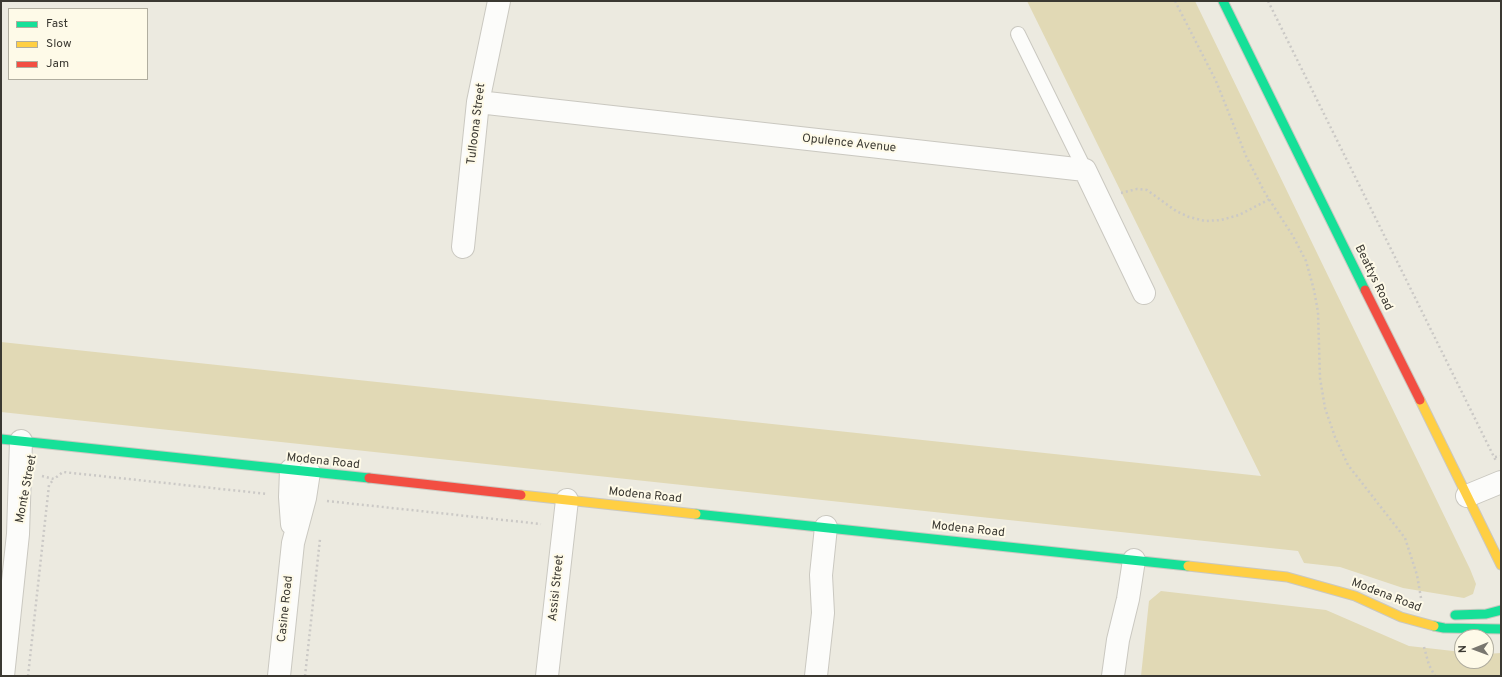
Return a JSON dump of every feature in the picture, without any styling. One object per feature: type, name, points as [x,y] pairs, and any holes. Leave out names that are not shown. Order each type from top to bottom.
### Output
[{"type":"street","name":"Tulloona Street","points":[[463,247],[478,102],[499,1]]},
{"type":"street","name":"Beattys Road","points":[[1223,1],[1501,565]]},
{"type":"street","name":"Opulence Avenue","points":[[478,102],[1085,170]]},
{"type":"street","points":[[1085,170],[1144,293]]},
{"type":"street","name":"Modena Road","points":[[19,441],[833,527],[1287,578],[1355,596],[1401,617],[1422,623],[1444,628],[1501,629]]},
{"type":"street","name":"Monte Street","points":[[18,534],[31,474],[19,441]]},
{"type":"street","name":"Monte Street","points":[[3,676],[18,534],[19,441]]},
{"type":"street","name":"Casine Road","points":[[279,676],[300,471]]},
{"type":"street","points":[[1467,496],[1499,473]]},
{"type":"street","name":"Assisi Street","points":[[547,676],[567,500]]},
{"type":"street","points":[[816,676],[823,613],[833,576],[833,527]]},
{"type":"street","points":[[1113,676],[1118,640],[1128,599],[1126,559]]},
{"type":"street","name":"Modena Road","points":[[1287,578],[1318,575]]},
{"type":"street","points":[[1446,614],[1470,616],[1501,610]]},
{"type":"lane","points":[[1018,34],[1085,170]]},
{"type":"path","points":[[1175,1],[1216,81],[1246,156],[1306,261],[1318,312],[1320,378],[1325,408],[1335,438],[1348,465],[1405,538],[1417,575],[1421,597],[1425,652],[1435,676]]},
{"type":"path","points":[[1268,1],[1495,457],[1499,473]]},
{"type":"path","points":[[1101,203],[1124,192],[1137,189],[1147,190],[1176,211],[1189,217],[1205,221],[1221,220],[1239,215],[1270,200]]},
{"type":"path","points":[[1495,457],[1501,456]]},
{"type":"path","points":[[28,676],[49,485],[63,472],[563,526]]},
{"type":"path","points":[[31,474],[54,479]]},
{"type":"path","points":[[305,676],[320,538]]},
{"type":"shaded area","points":[[1027,1],[1195,1],[1470,569],[1476,584],[1473,594],[1464,598],[1403,588],[1340,567],[1304,563],[1298,551],[1,412],[1,342],[1261,476]]},
{"type":"shaded area","points":[[1161,591],[1326,610],[1409,646],[1454,651],[1454,669],[1494,669],[1494,653],[1501,653],[1501,676],[1141,676],[1149,601]]},
{"type":"traffic: fast","points":[[1223,1],[1365,290]]},
{"type":"traffic: fast","points":[[1,439],[369,478]]},
{"type":"traffic: fast","points":[[696,514],[1188,566]]},
{"type":"traffic: fast","points":[[1455,615],[1486,614],[1501,610]]},
{"type":"traffic: fast","points":[[1434,626],[1444,628],[1501,629]]},
{"type":"traffic: slow","points":[[1420,400],[1501,565]]},
{"type":"traffic: slow","points":[[521,495],[696,514]]},
{"type":"traffic: slow","points":[[1188,566],[1287,577],[1355,596],[1401,617],[1434,626]]},
{"type":"traffic: jam","points":[[1365,290],[1420,400]]},
{"type":"traffic: jam","points":[[369,478],[521,495]]}]
